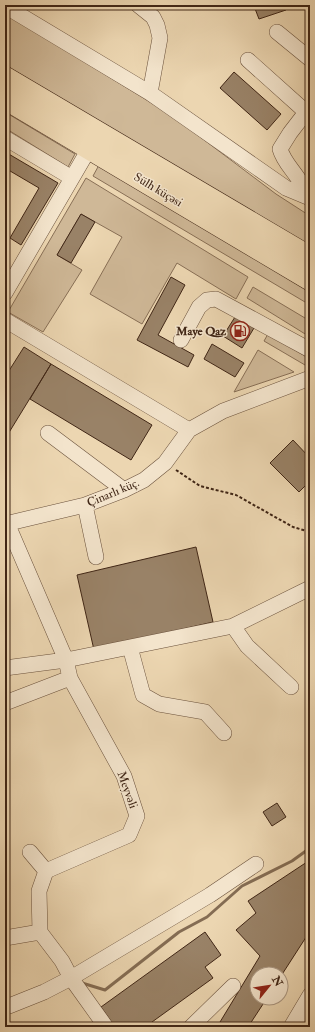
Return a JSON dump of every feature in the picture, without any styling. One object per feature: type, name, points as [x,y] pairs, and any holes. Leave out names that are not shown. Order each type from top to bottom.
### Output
[{"type":"highway","name":"Sülh küçəsi","points":[[5,77],[310,258]]},
{"type":"highway","name":"Sülh küçəsi","points":[[5,100],[310,280]]},
{"type":"street","points":[[138,5],[153,17],[160,38],[150,93]]},
{"type":"street","points":[[5,6],[150,93],[286,188],[308,197]]},
{"type":"street","points":[[277,32],[310,59]]},
{"type":"street","points":[[248,60],[308,109],[280,149],[300,180],[308,197]]},
{"type":"street","points":[[5,138],[72,178]]},
{"type":"street","points":[[5,293],[90,149]]},
{"type":"street","points":[[181,340],[199,308],[207,300],[216,299],[310,350]]},
{"type":"street","points":[[5,320],[189,430]]},
{"type":"street","name":"Çinarlı küç.","points":[[6,524],[85,505],[124,490],[144,480],[166,463],[189,430],[223,411],[310,378]]},
{"type":"street","points":[[48,433],[124,490]]},
{"type":"street","points":[[85,505],[96,557]]},
{"type":"street","name":"Meyvəli","points":[[6,524],[66,660],[70,678],[124,776],[137,816],[129,835],[46,871]]},
{"type":"street","points":[[5,668],[66,660],[233,626],[310,588]]},
{"type":"street","points":[[233,626],[247,646],[291,687]]},
{"type":"street","points":[[130,647],[143,695],[158,704],[205,712],[224,733]]},
{"type":"street","points":[[5,703],[70,678]]},
{"type":"street","points":[[30,852],[46,871],[39,891],[40,932],[62,960],[71,978],[106,1027]]},
{"type":"street","points":[[5,1006],[9,1006],[44,992],[71,978],[210,896],[256,864]]},
{"type":"street","points":[[5,938],[40,932]]},
{"type":"street","points":[[191,1027],[233,986]]},
{"type":"street","points":[[310,995],[294,1022],[310,1025]]},
{"type":"path","points":[[166,463],[200,486],[236,495],[293,526],[310,532]]},
{"type":"shaded area","points":[[5,13],[171,115],[276,194],[310,216],[310,247],[5,65]]},
{"type":"shaded area","points":[[5,112],[75,154],[68,167],[5,128]]},
{"type":"shaded area","points":[[99,165],[310,292],[310,305],[93,176]]},
{"type":"shaded area","points":[[86,178],[248,277],[236,299],[177,263],[142,324],[90,294],[122,237],[81,214],[57,255],[82,270],[43,332],[8,312]]},
{"type":"shaded area","points":[[253,287],[310,321],[310,337],[247,298]]},
{"type":"shaded area","points":[[268,334],[310,359],[310,363],[305,365],[264,341]]},
{"type":"shaded area","points":[[258,350],[294,372],[234,392]]},
{"type":"building","points":[[285,5],[286,10],[259,19],[254,6]]},
{"type":"building","points":[[234,72],[281,114],[267,130],[220,88]]},
{"type":"building","points":[[7,153],[58,183],[21,245],[10,238],[39,188],[5,168],[5,155]]},
{"type":"building","points":[[81,214],[95,222],[71,263],[57,255]]},
{"type":"building","points":[[171,277],[185,285],[158,335],[194,355],[188,367],[137,340]]},
{"type":"building","points":[[235,317],[254,328],[242,348],[223,336]]},
{"type":"building","points":[[212,344],[244,363],[235,377],[204,359]]},
{"type":"building","points":[[24,347],[51,364],[5,439],[5,377]]},
{"type":"building","points":[[51,364],[152,425],[131,460],[30,399]]},
{"type":"building","points":[[293,440],[310,458],[310,481],[299,492],[270,463]]},
{"type":"building","points":[[196,547],[213,622],[94,650],[77,575]]},
{"type":"building","points":[[277,803],[286,817],[272,826],[263,812]]},
{"type":"building","points":[[310,860],[310,931],[287,966],[254,966],[260,956],[236,930],[256,913],[248,901]]},
{"type":"building","points":[[205,932],[221,955],[205,967],[213,978],[152,1022],[155,1027],[115,1027],[101,1007]]},
{"type":"building","points":[[249,974],[249,1006],[262,1006],[248,1027],[217,1027]]},
{"type":"waterway","points":[[82,983],[105,990],[179,932],[207,917],[242,886],[292,861],[310,848]]},
{"type":"place","name":"Maye Qaz","points":[[240,331]]}]
